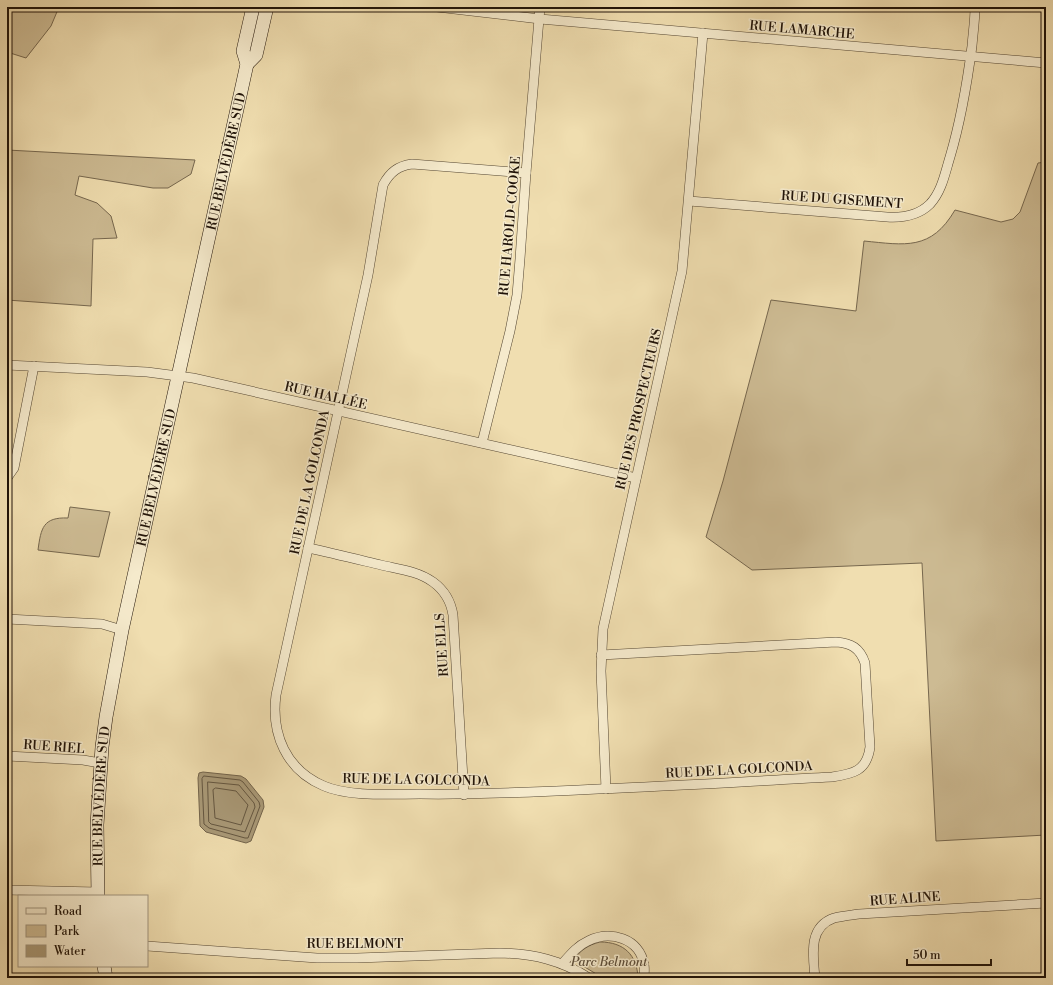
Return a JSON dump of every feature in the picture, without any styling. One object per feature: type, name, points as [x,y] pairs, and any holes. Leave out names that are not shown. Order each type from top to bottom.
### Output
[{"type":"street","name":"RUE BELVÉDÈRE SUD","points":[[98,894],[97,825],[100,763],[106,717],[122,630],[247,64],[243,51],[253,7]]},
{"type":"street","name":"RUE BELVÉDÈRE SUD","points":[[247,64],[256,55],[266,7]]},
{"type":"street","name":"RUE LAMARCHE","points":[[437,7],[540,19],[1046,63]]},
{"type":"street","name":"RUE HAROLD-COOKE","points":[[482,443],[510,331],[517,295],[540,7]]},
{"type":"street","name":"RUE DU GISEMENT","points":[[689,200],[898,218],[920,212],[932,201],[941,186],[961,118],[966,88],[975,7]]},
{"type":"street","name":"RUE DES PROSPECTEURS","points":[[606,789],[601,655],[605,616],[680,285],[689,200],[703,33]]},
{"type":"street","name":"RUE DE LA GOLCONDA","points":[[526,173],[412,164],[398,168],[387,178],[382,192],[373,251],[276,695],[274,707],[277,732],[287,754],[303,773],[324,786],[348,793],[464,795],[843,776],[860,769],[868,760],[870,747],[865,663],[858,650],[851,645],[836,642],[601,655]]},
{"type":"street","name":"RUE HALLÉE","points":[[7,365],[147,372],[178,376],[636,478]]},
{"type":"street","points":[[7,478],[14,468],[34,366]]},
{"type":"street","name":"RUE ELLS","points":[[308,548],[416,573],[434,582],[448,599],[452,606],[453,615],[464,795]]},
{"type":"street","points":[[7,619],[102,624],[122,630]]},
{"type":"street","name":"RUE RIEL","points":[[7,756],[83,760],[100,763]]},
{"type":"street","points":[[7,890],[98,894]]},
{"type":"street","name":"RUE ALINE","points":[[815,978],[813,955],[817,932],[822,924],[835,918],[860,914],[1046,903]]},
{"type":"street","points":[[562,964],[576,949],[587,941],[610,936],[622,938],[632,944],[640,954],[644,965],[644,978]]},
{"type":"street","name":"RUE BELMONT","points":[[148,946],[317,958],[500,953],[521,954],[538,956],[562,964],[590,978]]},
{"type":"street","points":[[104,967],[106,978]]},
{"type":"green space","points":[[7,7],[59,7],[51,26],[26,58],[7,52]]},
{"type":"green space","points":[[7,150],[195,160],[191,174],[168,188],[153,188],[79,176],[75,195],[97,203],[111,216],[117,238],[93,239],[91,306],[7,300]]},
{"type":"green space","points":[[1046,162],[1046,835],[936,841],[922,563],[752,570],[706,537],[723,481],[771,300],[856,311],[864,241],[904,244],[926,239],[936,233],[946,223],[955,210],[1001,222],[1013,219],[1020,212],[1038,163]]},
{"type":"green space","points":[[70,507],[110,512],[99,557],[38,550],[40,536],[45,525],[53,519],[68,518]]},
{"type":"green space","name":"Parc Belmont","points":[[600,942],[616,944],[628,951],[635,963],[638,978],[603,978],[573,960],[585,948]]},
{"type":"water","points":[[203,772],[241,776],[246,779],[263,800],[264,807],[251,841],[246,843],[206,832],[200,826],[198,778],[199,773]]}]
